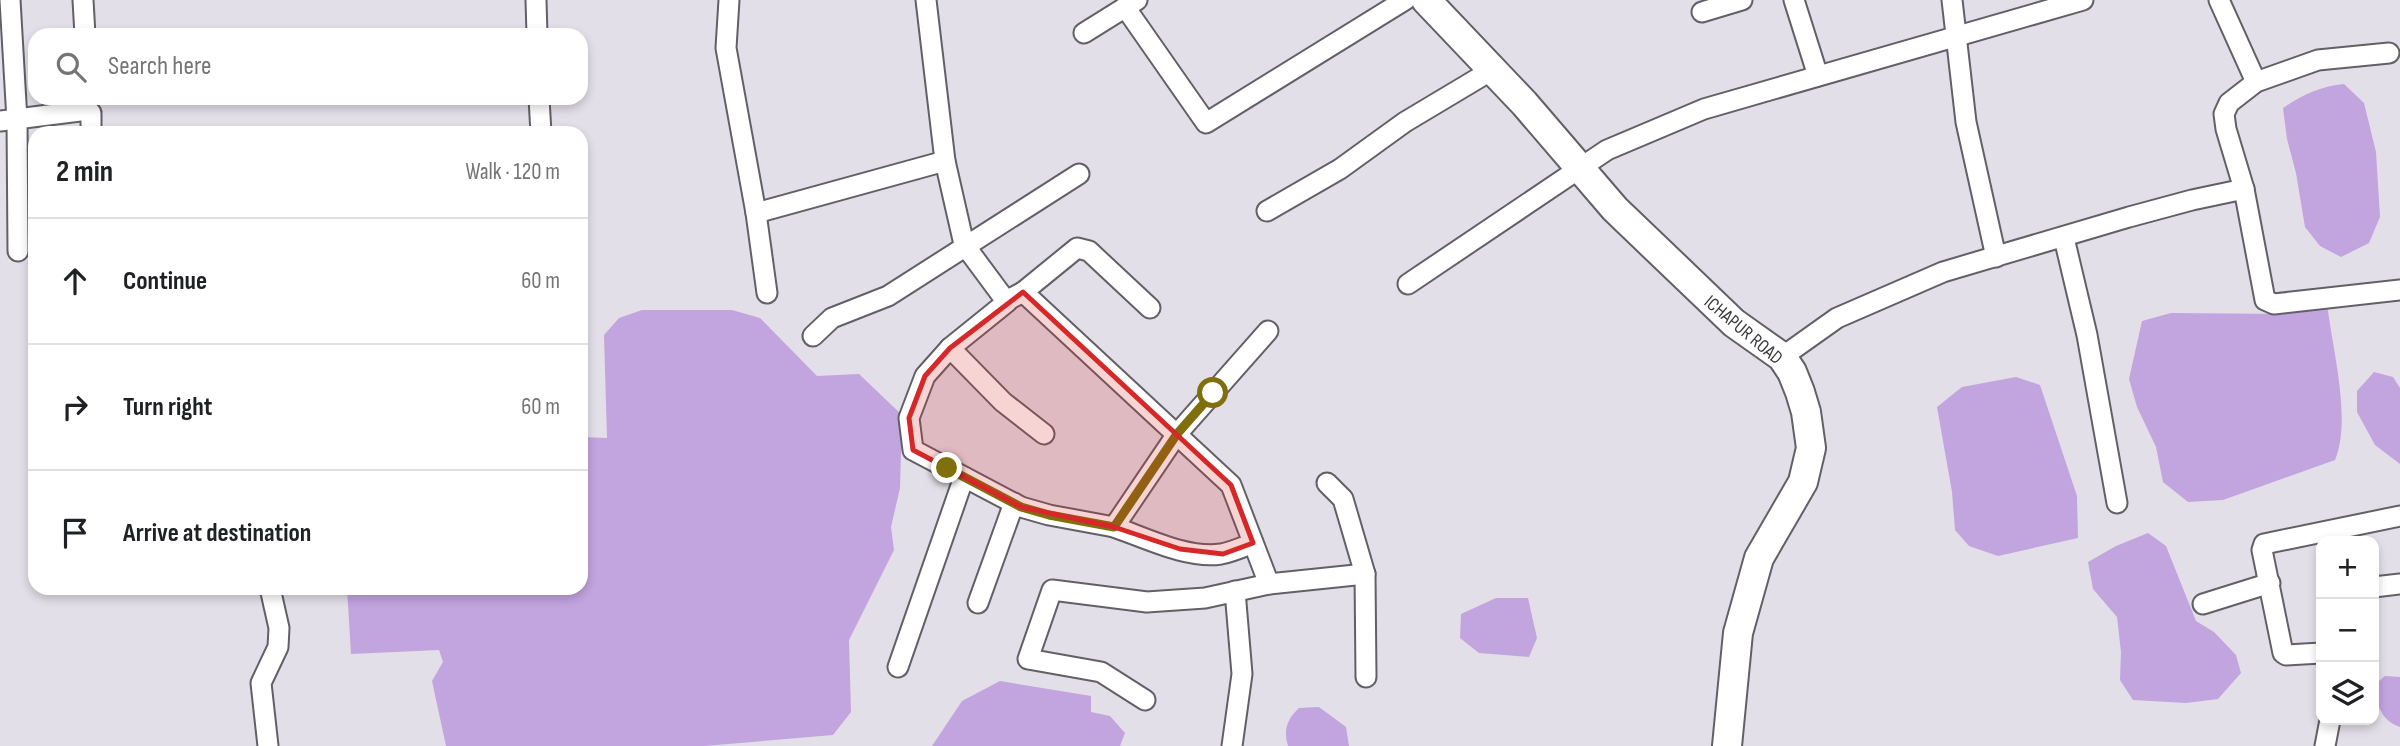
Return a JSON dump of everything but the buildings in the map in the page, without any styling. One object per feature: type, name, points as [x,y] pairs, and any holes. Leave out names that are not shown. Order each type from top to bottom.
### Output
[{"type":"street","points":[[10,0],[9,120],[18,251]]},
{"type":"street","points":[[83,0],[85,28]]},
{"type":"street","points":[[536,0],[537,28]]},
{"type":"street","points":[[729,0],[726,48],[756,213],[767,293]]},
{"type":"street","points":[[926,0],[944,161],[967,247],[1015,297],[1177,434],[1231,485],[1269,584]]},
{"type":"street","points":[[1702,12],[1742,0]]},
{"type":"street","points":[[1794,0],[1818,76]]},
{"type":"street","points":[[1952,0],[1966,122],[1996,257]]},
{"type":"street","points":[[1408,284],[1607,150],[1703,109],[2083,0]]},
{"type":"street","points":[[2219,0],[2256,82]]},
{"type":"street","points":[[1084,33],[1131,4],[1206,123],[1424,1]]},
{"type":"street","name":"ICHAPUR ROAD","points":[[1424,1],[1524,103],[1615,209],[1734,323],[1782,357],[1792,372],[1807,412],[1811,448],[1803,482],[1759,558],[1738,633],[1727,746]]},
{"type":"street","points":[[2389,53],[2318,60],[2256,82],[2229,103],[2224,114],[2244,189],[2262,292],[2267,303],[2400,290]]},
{"type":"street","points":[[1266,211],[1340,169],[1405,122],[1492,70]]},
{"type":"street","points":[[9,120],[84,105]]},
{"type":"street","points":[[89,105],[91,126]]},
{"type":"street","points":[[539,105],[541,126]]},
{"type":"street","points":[[756,213],[944,161]]},
{"type":"street","points":[[813,336],[832,318],[888,296],[1079,174]]},
{"type":"street","points":[[1782,357],[1837,318],[1943,272],[2167,206],[2244,189]]},
{"type":"street","points":[[2064,238],[2087,335],[2117,503]]},
{"type":"street","points":[[1150,308],[1089,251],[1077,248],[1071,251],[950,348],[925,376],[909,418],[913,450],[1014,503],[1049,515],[1114,527],[1180,549],[1206,554],[1223,554],[1253,543]]},
{"type":"street","points":[[1114,527],[1177,434],[1268,331]]},
{"type":"street","points":[[950,348],[1003,402],[1044,434]]},
{"type":"street","points":[[898,667],[964,477]]},
{"type":"street","points":[[1328,483],[1343,499],[1365,574],[1366,677]]},
{"type":"street","points":[[978,603],[1014,503]]},
{"type":"street","points":[[2316,653],[2283,653],[2262,550],[2264,544],[2350,533],[2400,516]]},
{"type":"street","points":[[1145,700],[1101,672],[1028,659],[1052,590],[1147,602],[1205,598],[1269,584],[1365,574]]},
{"type":"street","points":[[2203,604],[2270,583]]},
{"type":"street","points":[[2379,586],[2400,584]]},
{"type":"street","points":[[1232,746],[1242,674],[1235,591]]},
{"type":"street","points":[[268,746],[261,683],[278,647],[279,628],[272,595]]},
{"type":"street","points":[[2325,746],[2329,725]]},
{"type":"highlighted area","points":[[1023,292],[1231,485],[1253,543],[1223,554],[1180,549],[1114,527],[1021,507],[913,450],[909,418],[925,376],[950,348]]},
{"type":"shaded area","points":[[2344,84],[2364,103],[2376,152],[2380,217],[2369,243],[2341,257],[2320,246],[2305,227],[2283,108],[2312,92]]},
{"type":"shaded area","points":[[2297,302],[2327,303],[2341,404],[2340,443],[2335,460],[2223,500],[2188,502],[2163,482],[2156,447],[2137,407],[2129,379],[2142,321],[2171,313],[2290,314]]},
{"type":"shaded area","points":[[642,310],[732,310],[760,318],[817,376],[859,374],[902,415],[900,488],[891,527],[894,550],[849,640],[851,712],[833,735],[705,746],[446,746],[432,681],[443,662],[439,650],[351,654],[347,595],[588,595],[588,437],[607,438],[604,335],[619,318]]},
{"type":"shaded area","points":[[2374,372],[2393,377],[2400,388],[2400,464],[2375,445],[2357,412],[2357,391]]},
{"type":"shaded area","points":[[2016,377],[2040,385],[2077,496],[2078,538],[1998,556],[1969,546],[1955,530],[1952,492],[1937,407],[1962,387]]},
{"type":"shaded area","points":[[2148,533],[2166,546],[2196,621],[2214,632],[2236,655],[2241,673],[2218,699],[2186,703],[2133,700],[2120,680],[2121,652],[2117,617],[2093,589],[2088,562],[2116,546]]},
{"type":"shaded area","points":[[1496,598],[1528,598],[1537,638],[1529,657],[1479,653],[1460,638],[1461,614]]},
{"type":"shaded area","points":[[2385,676],[2400,677],[2400,727],[2388,720],[2379,707],[2379,681]]},
{"type":"shaded area","points":[[1000,681],[1091,696],[1091,712],[1110,716],[1125,733],[1120,746],[932,746],[962,701]]},
{"type":"shaded area","points":[[1319,707],[1346,727],[1349,746],[1288,746],[1286,730],[1292,716],[1299,708]]},
{"type":"route","points":[[947,468],[1021,507],[1114,527],[1177,434],[1213,393]]}]
